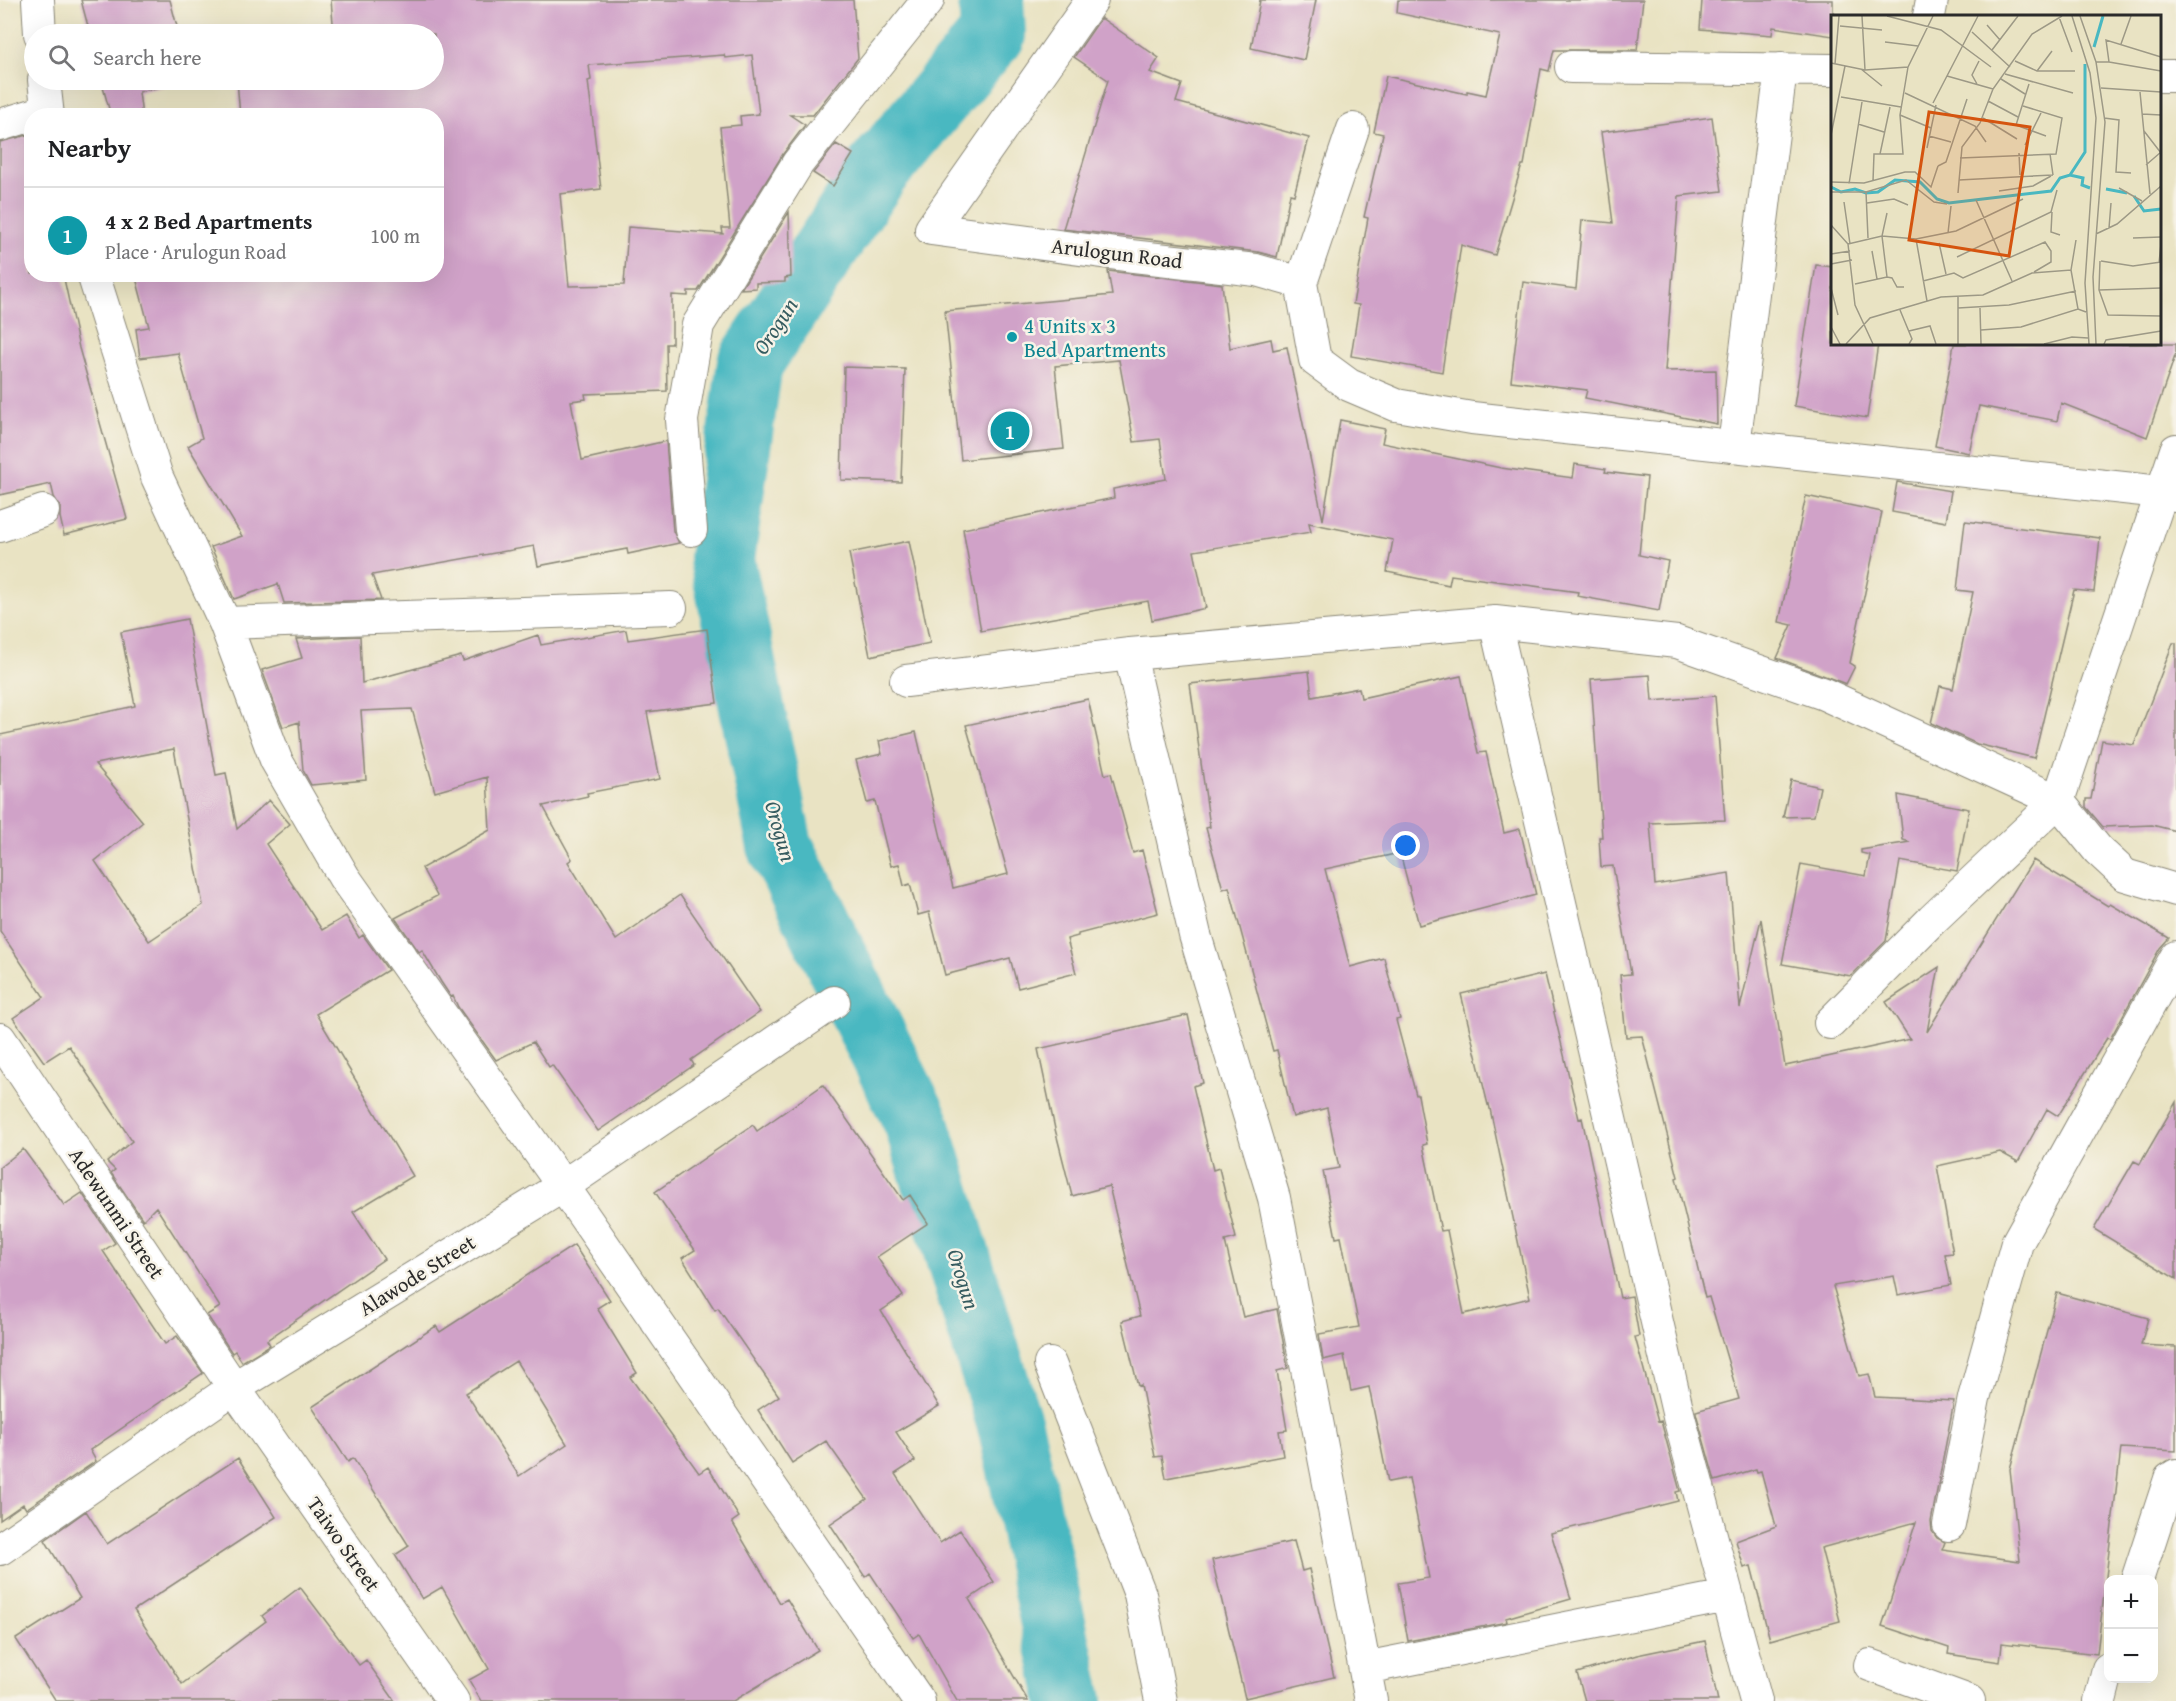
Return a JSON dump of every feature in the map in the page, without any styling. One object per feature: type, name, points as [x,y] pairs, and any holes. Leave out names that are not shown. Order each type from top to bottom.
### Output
[{"type":"street","points":[[38,0],[39,24]]},
{"type":"street","points":[[691,530],[682,420],[698,325],[798,163],[928,0]]},
{"type":"street","name":"Arulogun Road","points":[[1092,0],[931,229],[1256,270],[1301,283]]},
{"type":"street","points":[[1929,15],[1932,0]]},
{"type":"street","points":[[1571,67],[1831,70]]},
{"type":"street","points":[[1734,446],[1781,69]]},
{"type":"street","points":[[45,90],[47,108]]},
{"type":"street","points":[[0,126],[24,119]]},
{"type":"street","points":[[1353,129],[1301,283],[1315,360],[1349,385],[1396,405],[1472,418],[2169,494]]},
{"type":"street","points":[[96,282],[157,477],[225,623],[276,760],[344,876],[562,1185],[919,1701]]},
{"type":"street","points":[[1830,1023],[1932,920],[2058,801],[2169,494],[2176,450]]},
{"type":"street","points":[[0,526],[43,511]]},
{"type":"street","points":[[225,623],[671,608]]},
{"type":"street","points":[[1496,622],[1679,1418],[1756,1701]]},
{"type":"street","points":[[906,681],[1130,654],[1496,622],[1677,642],[1824,694],[2058,801],[2098,850],[2125,875],[2176,890]]},
{"type":"street","points":[[1130,654],[1195,935],[1274,1198],[1371,1701]]},
{"type":"street","points":[[1949,1525],[1974,1398],[2017,1243],[2176,957]]},
{"type":"street","name":"Alawode Street","points":[[0,1549],[234,1388],[562,1185],[834,1002]]},
{"type":"street","name":"Adewunmi Street","points":[[0,1039],[234,1388]]},
{"type":"street","points":[[1050,1364],[1140,1594],[1161,1701]]},
{"type":"street","name":"Taiwo Street","points":[[234,1388],[453,1701]]},
{"type":"street","points":[[2139,1575],[2170,1479],[2176,1475]]},
{"type":"street","points":[[1365,1668],[1727,1596]]},
{"type":"street","points":[[1870,1665],[1969,1701]]},
{"type":"street","points":[[2100,1701],[2105,1683]]},
{"type":"building","points":[[81,0],[170,0],[176,24],[87,24]]},
{"type":"building","points":[[331,0],[853,0],[858,58],[813,115],[790,115],[805,125],[783,154],[698,291],[688,291],[688,296],[672,295],[672,344],[666,344],[667,391],[585,394],[586,399],[571,401],[582,460],[666,441],[673,531],[679,543],[628,554],[627,549],[538,566],[534,546],[372,575],[381,600],[284,603],[278,584],[234,599],[211,547],[242,536],[188,446],[202,438],[178,353],[140,358],[136,329],[149,327],[137,282],[444,282],[444,108],[239,108],[238,90],[444,90],[444,24],[333,24]],"holes":[[[752,55],[759,114],[740,116],[741,125],[720,127],[730,228],[722,228],[723,234],[628,227],[624,285],[569,286],[560,194],[601,189],[588,81],[591,80],[589,65]]]},
{"type":"building","points":[[1260,0],[1316,0],[1304,60],[1251,48]]},
{"type":"building","points":[[1398,0],[1643,0],[1637,50],[1554,50],[1549,71],[1541,69],[1524,165],[1522,165],[1495,255],[1461,245],[1442,372],[1351,356],[1359,305],[1353,304],[1368,218],[1364,217],[1383,134],[1374,132],[1386,76],[1467,94],[1467,91],[1486,95],[1500,35],[1397,13]]},
{"type":"building","points":[[1702,0],[1833,0],[1831,36],[1773,27],[1772,35],[1700,29]]},
{"type":"building","points":[[1101,18],[1159,58],[1150,72],[1182,84],[1176,102],[1309,138],[1294,195],[1290,194],[1277,257],[1258,252],[1063,229],[1108,80],[1074,57]]},
{"type":"building","points":[[104,90],[147,90],[139,92],[141,108],[109,108]]},
{"type":"building","points":[[1712,117],[1722,191],[1679,196],[1665,371],[1716,370],[1717,424],[1585,398],[1587,390],[1511,381],[1523,282],[1576,289],[1582,220],[1613,223],[1601,132]]},
{"type":"building","points":[[24,136],[24,282],[65,282],[79,348],[127,519],[64,535],[60,506],[54,497],[51,484],[0,495],[0,142]]},
{"type":"building","points":[[836,144],[853,154],[833,186],[813,173]]},
{"type":"building","points":[[789,212],[791,277],[785,278],[785,282],[756,283],[756,288],[741,289]]},
{"type":"building","points":[[1816,265],[1831,267],[1831,345],[1878,345],[1867,418],[1794,406]]},
{"type":"building","points":[[1108,271],[1222,284],[1230,348],[1271,339],[1273,350],[1287,347],[1323,520],[1340,420],[1385,429],[1382,443],[1501,468],[1573,478],[1575,464],[1606,469],[1605,472],[1647,477],[1639,555],[1668,561],[1659,611],[1577,596],[1578,592],[1451,575],[1449,585],[1387,572],[1393,540],[1309,523],[1311,532],[1194,551],[1206,608],[1152,620],[1148,601],[981,631],[963,529],[1114,498],[1113,489],[1166,479],[1160,439],[1134,442],[1119,360],[1055,366],[1064,449],[961,460],[945,311],[1112,295]]},
{"type":"building","points":[[2176,344],[2176,353],[2147,437],[2061,403],[2057,421],[1979,406],[1969,453],[1935,446],[1954,345]]},
{"type":"building","points":[[844,367],[905,369],[901,482],[841,480]]},
{"type":"building","points":[[1897,482],[1951,491],[1946,522],[1892,512]]},
{"type":"building","points":[[1806,496],[1882,512],[1850,663],[1855,666],[1846,684],[1777,658],[1792,625],[1779,622]]},
{"type":"building","points":[[1965,521],[2100,538],[2094,592],[2074,590],[2034,758],[1977,744],[1931,723],[1940,686],[1953,689],[1973,592],[1957,590]]},
{"type":"building","points":[[909,541],[930,643],[870,656],[849,553]]},
{"type":"building","points":[[187,619],[216,775],[226,773],[237,829],[269,800],[290,824],[266,844],[322,930],[346,916],[359,938],[363,935],[388,970],[316,1014],[413,1176],[353,1212],[384,1259],[267,1340],[270,1345],[242,1362],[235,1351],[232,1353],[207,1315],[220,1307],[156,1207],[143,1220],[111,1173],[115,1170],[107,1162],[132,1141],[69,1046],[44,1062],[13,1018],[44,997],[0,931],[0,735],[135,706],[121,632]],"holes":[[[174,749],[203,905],[149,941],[95,861],[143,822],[95,764]]]},
{"type":"building","points":[[707,629],[717,703],[647,712],[660,779],[587,793],[588,796],[543,806],[572,859],[568,862],[616,940],[680,895],[760,1012],[691,1060],[694,1065],[598,1131],[552,1065],[549,1067],[533,1042],[496,1060],[458,1007],[453,996],[451,997],[422,950],[419,952],[395,918],[437,896],[422,868],[490,830],[487,777],[435,792],[412,709],[361,711],[366,780],[311,785],[303,770],[299,722],[283,727],[262,670],[302,658],[296,639],[360,636],[362,683],[461,656],[463,661],[538,635],[541,645],[626,630],[628,640]]},
{"type":"building","points":[[2173,643],[2176,643],[2176,831],[2152,825],[2103,827],[2086,807],[2086,799],[2091,799],[2102,740],[2134,745]]},
{"type":"building","points":[[1309,671],[1312,697],[1359,688],[1361,698],[1461,676],[1478,753],[1486,752],[1504,833],[1520,829],[1536,895],[1419,925],[1400,853],[1325,869],[1350,967],[1384,958],[1400,1019],[1396,1020],[1416,1095],[1418,1095],[1427,1144],[1423,1145],[1441,1231],[1447,1230],[1464,1314],[1530,1298],[1489,1104],[1461,994],[1545,974],[1579,1119],[1582,1118],[1620,1298],[1632,1296],[1639,1336],[1635,1337],[1680,1491],[1676,1492],[1678,1501],[1551,1533],[1571,1599],[1506,1618],[1507,1622],[1408,1641],[1398,1583],[1429,1578],[1409,1478],[1388,1482],[1369,1387],[1351,1391],[1344,1355],[1323,1360],[1319,1334],[1359,1327],[1341,1237],[1336,1238],[1323,1171],[1339,1168],[1327,1108],[1293,1117],[1277,1050],[1273,1051],[1229,887],[1223,889],[1206,828],[1210,827],[1190,684]]},
{"type":"building","points":[[1650,675],[1652,701],[1715,696],[1725,820],[1650,823],[1655,885],[1729,873],[1740,1008],[1761,919],[1785,1066],[1910,1039],[1886,1002],[1939,967],[1927,1032],[2033,860],[2108,906],[2110,904],[2169,938],[2160,948],[2110,1039],[2107,1038],[2058,1116],[2047,1109],[2018,1162],[2000,1152],[1937,1166],[1953,1253],[1945,1254],[1951,1285],[1898,1295],[1894,1276],[1833,1286],[1859,1376],[1869,1374],[1875,1397],[1954,1401],[1931,1522],[1932,1531],[1937,1538],[1945,1542],[1942,1550],[2020,1561],[2010,1469],[2057,1293],[2148,1318],[2141,1345],[2176,1347],[2176,1451],[2121,1448],[2106,1575],[2104,1575],[2097,1654],[2002,1643],[2000,1662],[1948,1654],[1949,1648],[1882,1626],[1916,1522],[1821,1548],[1840,1621],[1770,1640],[1751,1566],[1744,1568],[1736,1541],[1776,1526],[1761,1471],[1757,1472],[1756,1469],[1715,1481],[1696,1413],[1696,1411],[1739,1399],[1709,1297],[1705,1298],[1676,1178],[1678,1177],[1642,1036],[1626,1037],[1620,975],[1631,974],[1613,866],[1601,867],[1599,837],[1602,837],[1591,679]]},
{"type":"building","points":[[1088,699],[1105,775],[1111,773],[1133,853],[1142,850],[1158,913],[1067,939],[1076,973],[1018,988],[1010,958],[945,975],[929,912],[918,915],[910,884],[904,886],[899,864],[891,866],[875,801],[867,803],[856,760],[882,754],[879,741],[916,732],[953,888],[1008,874],[966,725]]},
{"type":"building","points":[[1791,780],[1820,787],[1814,816],[1783,817]]},
{"type":"building","points":[[1898,795],[1969,809],[1957,871],[1900,861],[1886,941],[1851,976],[1782,964],[1801,864],[1866,876],[1870,855],[1861,853],[1861,850],[1910,842],[1903,840]]},
{"type":"building","points":[[1188,1015],[1203,1083],[1193,1086],[1213,1170],[1219,1168],[1236,1238],[1225,1241],[1243,1317],[1277,1309],[1288,1368],[1277,1371],[1287,1430],[1279,1431],[1283,1456],[1166,1478],[1162,1456],[1155,1457],[1141,1385],[1138,1386],[1122,1321],[1140,1316],[1109,1186],[1072,1196],[1038,1049]]},
{"type":"building","points":[[823,1085],[903,1200],[910,1195],[928,1223],[877,1257],[903,1296],[881,1311],[939,1406],[896,1432],[915,1461],[895,1474],[940,1543],[960,1530],[994,1582],[969,1599],[1028,1701],[957,1701],[919,1634],[913,1638],[870,1573],[865,1577],[830,1524],[867,1499],[826,1441],[792,1463],[758,1410],[779,1396],[718,1308],[715,1310],[682,1258],[695,1250],[655,1192],[753,1125],[757,1131]]},
{"type":"building","points":[[2176,1102],[2176,1279],[2094,1229],[2134,1161],[2140,1164]]},
{"type":"building","points":[[23,1149],[64,1205],[82,1193],[115,1243],[103,1251],[165,1344],[177,1336],[203,1373],[90,1450],[96,1461],[26,1509],[23,1504],[0,1520],[0,1167]]},
{"type":"building","points":[[574,1245],[610,1300],[597,1308],[637,1373],[630,1377],[699,1473],[708,1467],[739,1517],[732,1522],[780,1603],[787,1599],[818,1650],[733,1701],[481,1701],[469,1680],[489,1669],[442,1587],[422,1599],[395,1555],[409,1546],[353,1458],[348,1462],[312,1407],[436,1326],[440,1332]],"holes":[[[516,1361],[567,1444],[519,1476],[466,1393]]]},
{"type":"building","points":[[238,1458],[276,1517],[134,1610],[182,1684],[266,1621],[262,1616],[300,1587],[359,1665],[366,1660],[395,1701],[56,1701],[16,1639],[80,1598],[45,1540],[86,1511],[107,1544]]},
{"type":"building","points":[[1294,1541],[1302,1571],[1309,1569],[1334,1677],[1245,1698],[1212,1560]]},
{"type":"building","points":[[1705,1641],[1718,1701],[1585,1701],[1577,1673],[1637,1655]]},
{"type":"waterway","name":"Orogun","points":[[991,0],[993,34],[877,171],[750,363],[722,559],[780,846],[916,1121],[1011,1429],[1070,1701]]},
{"type":"place","name":"4 Units x 3 Bed Apartments","points":[[1012,337]]},
{"type":"place","name":"4 x 2 Bed Apartments","points":[[1010,431]]}]
